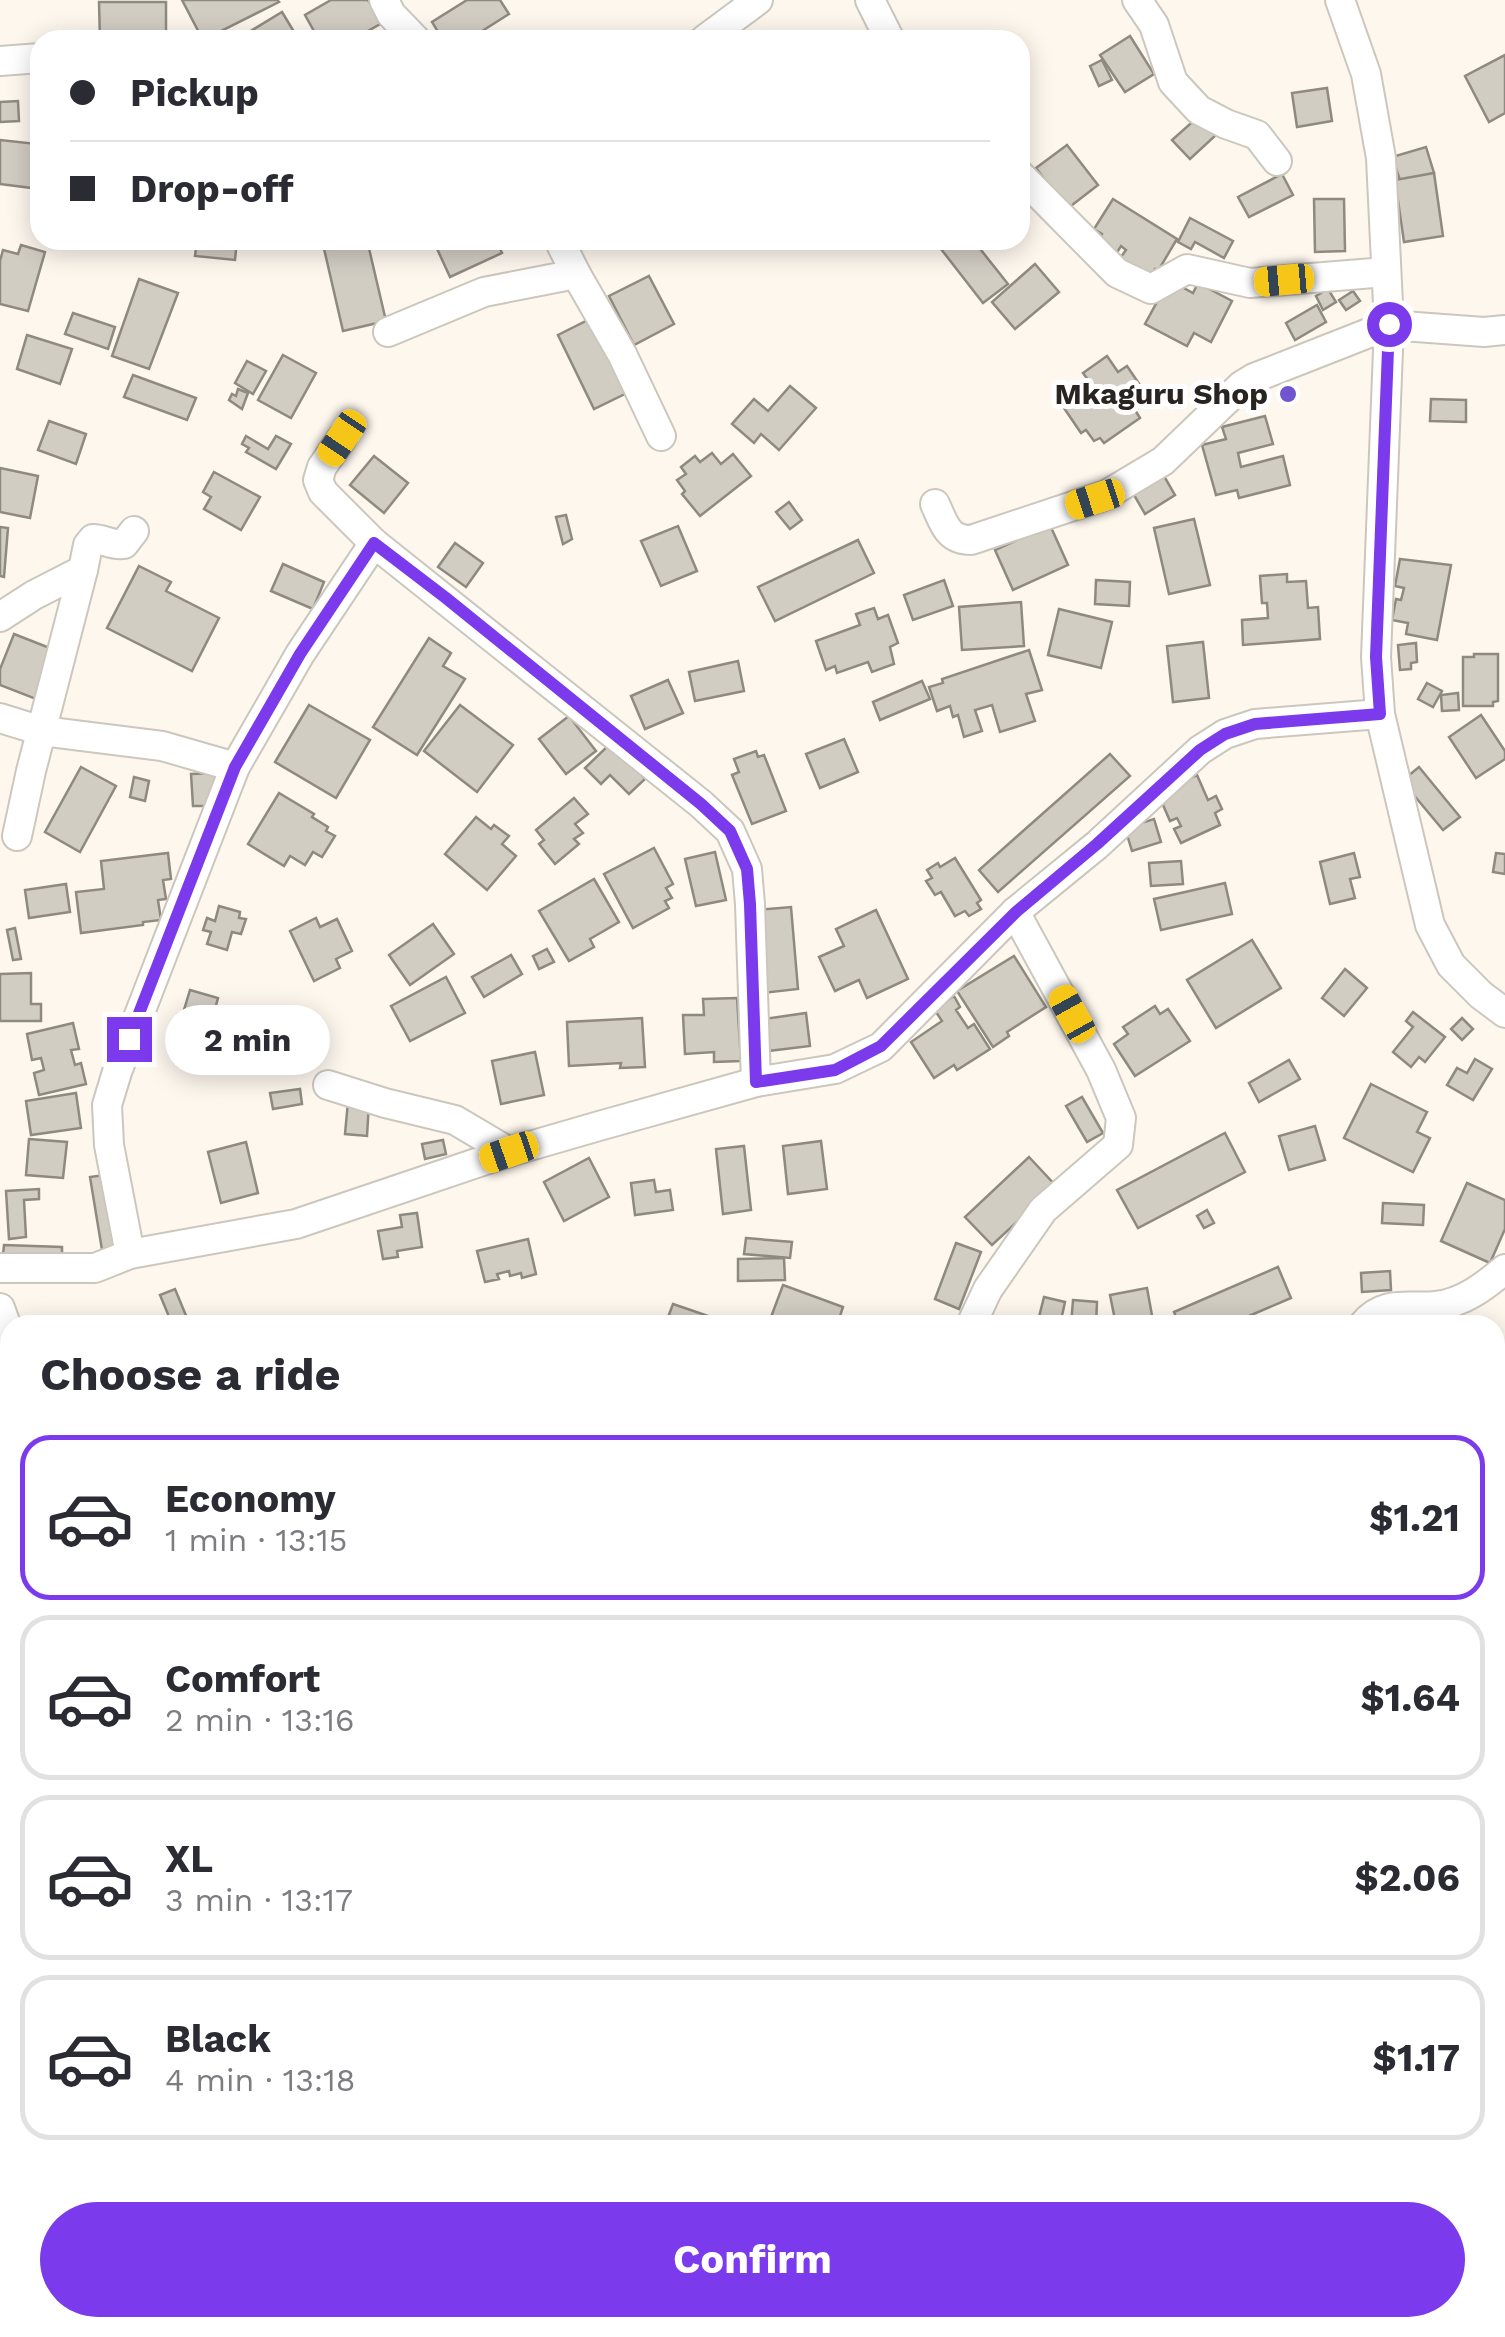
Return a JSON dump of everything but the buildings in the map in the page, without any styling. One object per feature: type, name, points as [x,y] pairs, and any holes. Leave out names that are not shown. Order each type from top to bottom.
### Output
[{"type":"street","points":[[384,0],[406,30]]},
{"type":"street","points":[[718,30],[758,0]]},
{"type":"street","points":[[870,0],[885,30]]},
{"type":"street","points":[[1137,0],[1154,24],[1173,82],[1200,110],[1257,135],[1277,160]]},
{"type":"street","points":[[1340,0],[1366,74],[1382,158],[1389,324],[1376,657],[1380,714],[1430,925],[1451,965],[1505,1013]]},
{"type":"street","points":[[0,61],[30,59]]},
{"type":"street","points":[[1030,185],[1117,272],[1151,289],[1187,269],[1250,283],[1386,272]]},
{"type":"street","points":[[565,250],[622,354],[661,436]]},
{"type":"street","points":[[388,332],[484,292],[576,274]]},
{"type":"street","points":[[935,504],[950,534],[960,540],[971,540],[1095,499],[1163,461],[1254,378],[1389,324],[1484,332],[1505,330]]},
{"type":"street","points":[[342,438],[322,467],[318,480],[323,492],[374,543],[730,831],[747,869],[756,1082]]},
{"type":"street","points":[[17,836],[88,546],[93,539],[114,546],[124,544],[134,531]]},
{"type":"street","points":[[130,1254],[109,1145],[106,1105],[116,1072],[235,767],[300,654],[374,543]]},
{"type":"street","points":[[0,617],[83,570]]},
{"type":"street","points":[[0,1268],[95,1268],[130,1254],[296,1224],[509,1152],[756,1082],[835,1070],[881,1046],[1016,912],[1200,750],[1225,734],[1255,724],[1380,714]]},
{"type":"street","points":[[0,718],[42,732],[162,746],[235,767]]},
{"type":"street","points":[[976,1315],[988,1289],[1043,1210],[1118,1145],[1120,1118],[1101,1070],[1016,912]]},
{"type":"street","points":[[328,1085],[455,1120],[509,1152]]},
{"type":"street","points":[[1375,1315],[1396,1305],[1439,1306],[1474,1294],[1505,1268]]},
{"type":"place","name":"Mkaguru Shop","points":[[1288,394]]},
{"type":"route","points":[[129,1039],[235,767],[300,654],[374,543],[730,831],[747,869],[756,1082],[835,1070],[881,1046],[1016,912],[1200,750],[1225,734],[1255,724],[1380,714],[1376,657],[1389,324]]}]
